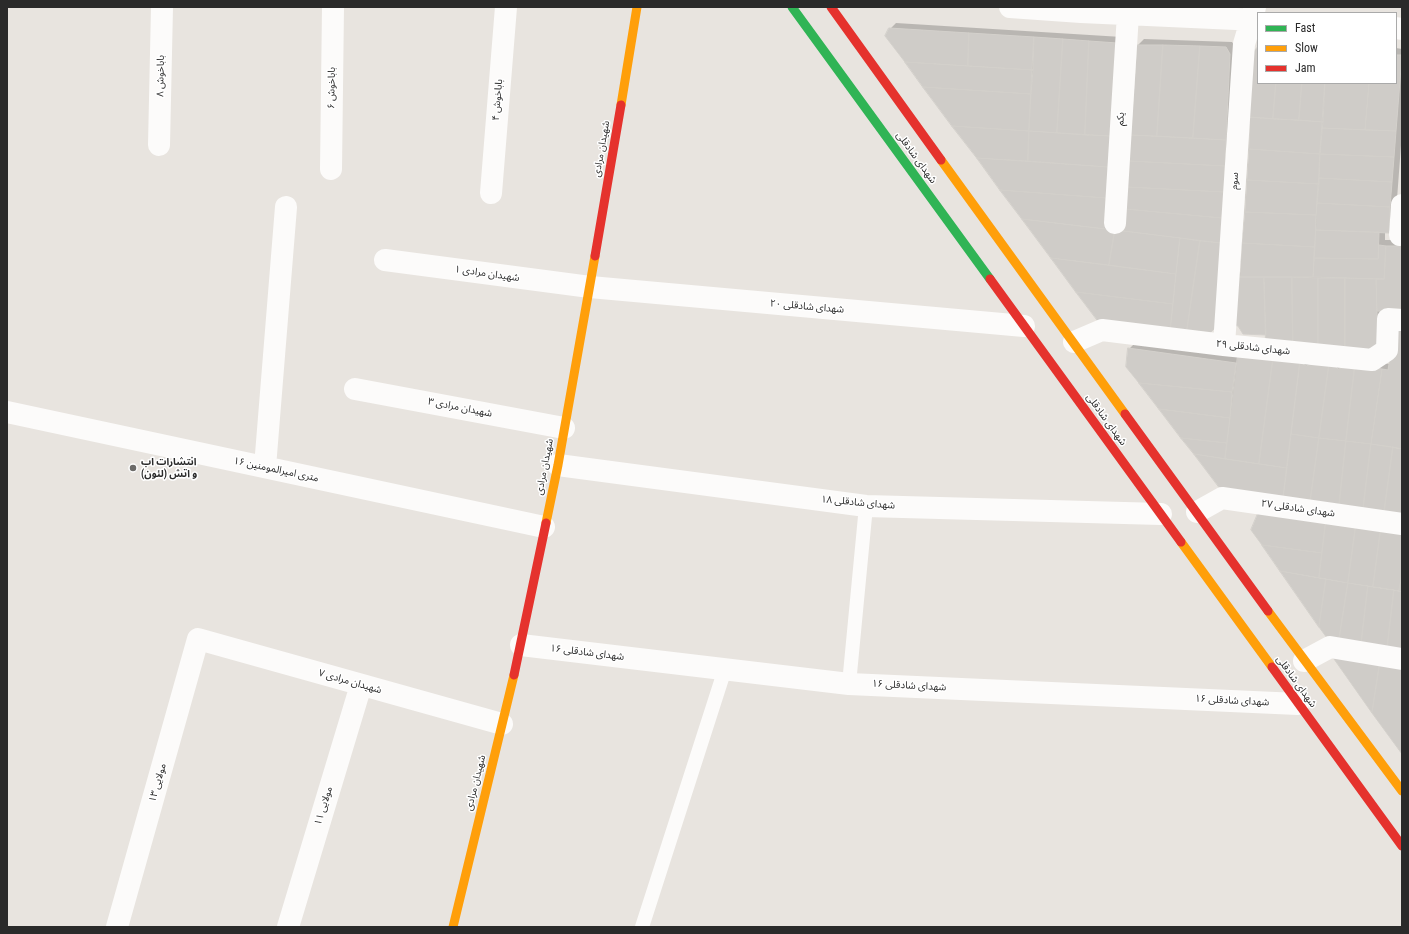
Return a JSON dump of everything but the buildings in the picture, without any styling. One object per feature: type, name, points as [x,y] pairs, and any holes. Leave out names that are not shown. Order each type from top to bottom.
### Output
[{"type":"main road","name":"شهیدان مرادی","points":[[452,927],[521,645],[544,527],[558,465],[590,287],[637,7]]},
{"type":"main road","name":"شهدای شادقلی","points":[[792,7],[1402,846]]},
{"type":"main road","name":"شهدای شادقلی","points":[[834,7],[1196,512],[1402,791]]},
{"type":"street","name":"باباخوش ۸","points":[[159,145],[162,7]]},
{"type":"street","name":"باباخوش ۶","points":[[331,169],[333,7]]},
{"type":"street","name":"باباخوش ۴","points":[[491,193],[506,7]]},
{"type":"street","points":[[1010,7],[1081,10],[1128,14],[1255,15]]},
{"type":"street","name":"یکم","points":[[1115,223],[1128,14]]},
{"type":"street","name":"سوم","points":[[1224,345],[1244,44],[1255,15]]},
{"type":"street","points":[[1400,235],[1402,205]]},
{"type":"street","points":[[265,467],[286,207]]},
{"type":"street","name":"شهیدان مرادی ۱","points":[[385,260],[590,287]]},
{"type":"street","name":"شهدای شادقلی ۲۰","points":[[590,287],[1024,326]]},
{"type":"street","name":"شهدای شادقلی ۲۹","points":[[1074,342],[1102,330],[1224,345],[1372,360],[1387,350],[1388,319],[1402,320]]},
{"type":"street","name":"شهیدان مرادی ۳","points":[[355,389],[564,428]]},
{"type":"street","name":"۱۶ متری امیرالمومنین","points":[[7,412],[544,527]]},
{"type":"street","name":"شهدای شادقلی ۱۸","points":[[558,465],[866,506],[1161,514]]},
{"type":"street","name":"شهدای شادقلی ۲۷","points":[[1196,512],[1222,498],[1402,524]]},
{"type":"street","name":"شهیدان مرادی ۷","points":[[198,639],[502,724]]},
{"type":"street","name":"مولایی ۱۳","points":[[117,927],[198,639]]},
{"type":"street","name":"شهدای شادقلی ۱۶","points":[[521,645],[849,684],[1298,704]]},
{"type":"street","points":[[1304,660],[1330,647],[1402,659]]},
{"type":"street","name":"مولایی ۱۱","points":[[288,927],[360,685]]},
{"type":"lane","points":[[849,684],[866,506]]},
{"type":"lane","points":[[642,927],[725,669]]},
{"type":"traffic: fast","points":[[792,7],[990,279]]},
{"type":"traffic: slow","points":[[621,105],[637,7]]},
{"type":"traffic: slow","points":[[941,160],[1125,414]]},
{"type":"traffic: slow","points":[[546,523],[558,465],[595,256]]},
{"type":"traffic: slow","points":[[1181,542],[1272,667]]},
{"type":"traffic: slow","points":[[1268,611],[1402,791]]},
{"type":"traffic: slow","points":[[453,927],[514,675]]},
{"type":"traffic: jam","points":[[831,7],[941,160]]},
{"type":"traffic: jam","points":[[595,256],[621,105]]},
{"type":"traffic: jam","points":[[990,279],[1181,542]]},
{"type":"traffic: jam","points":[[1125,414],[1268,611]]},
{"type":"traffic: jam","points":[[514,675],[546,523]]},
{"type":"traffic: jam","points":[[1272,667],[1402,846]]},
{"type":"place","name":"انتشارات اب و اتش (لئون)","points":[[133,468]]}]
